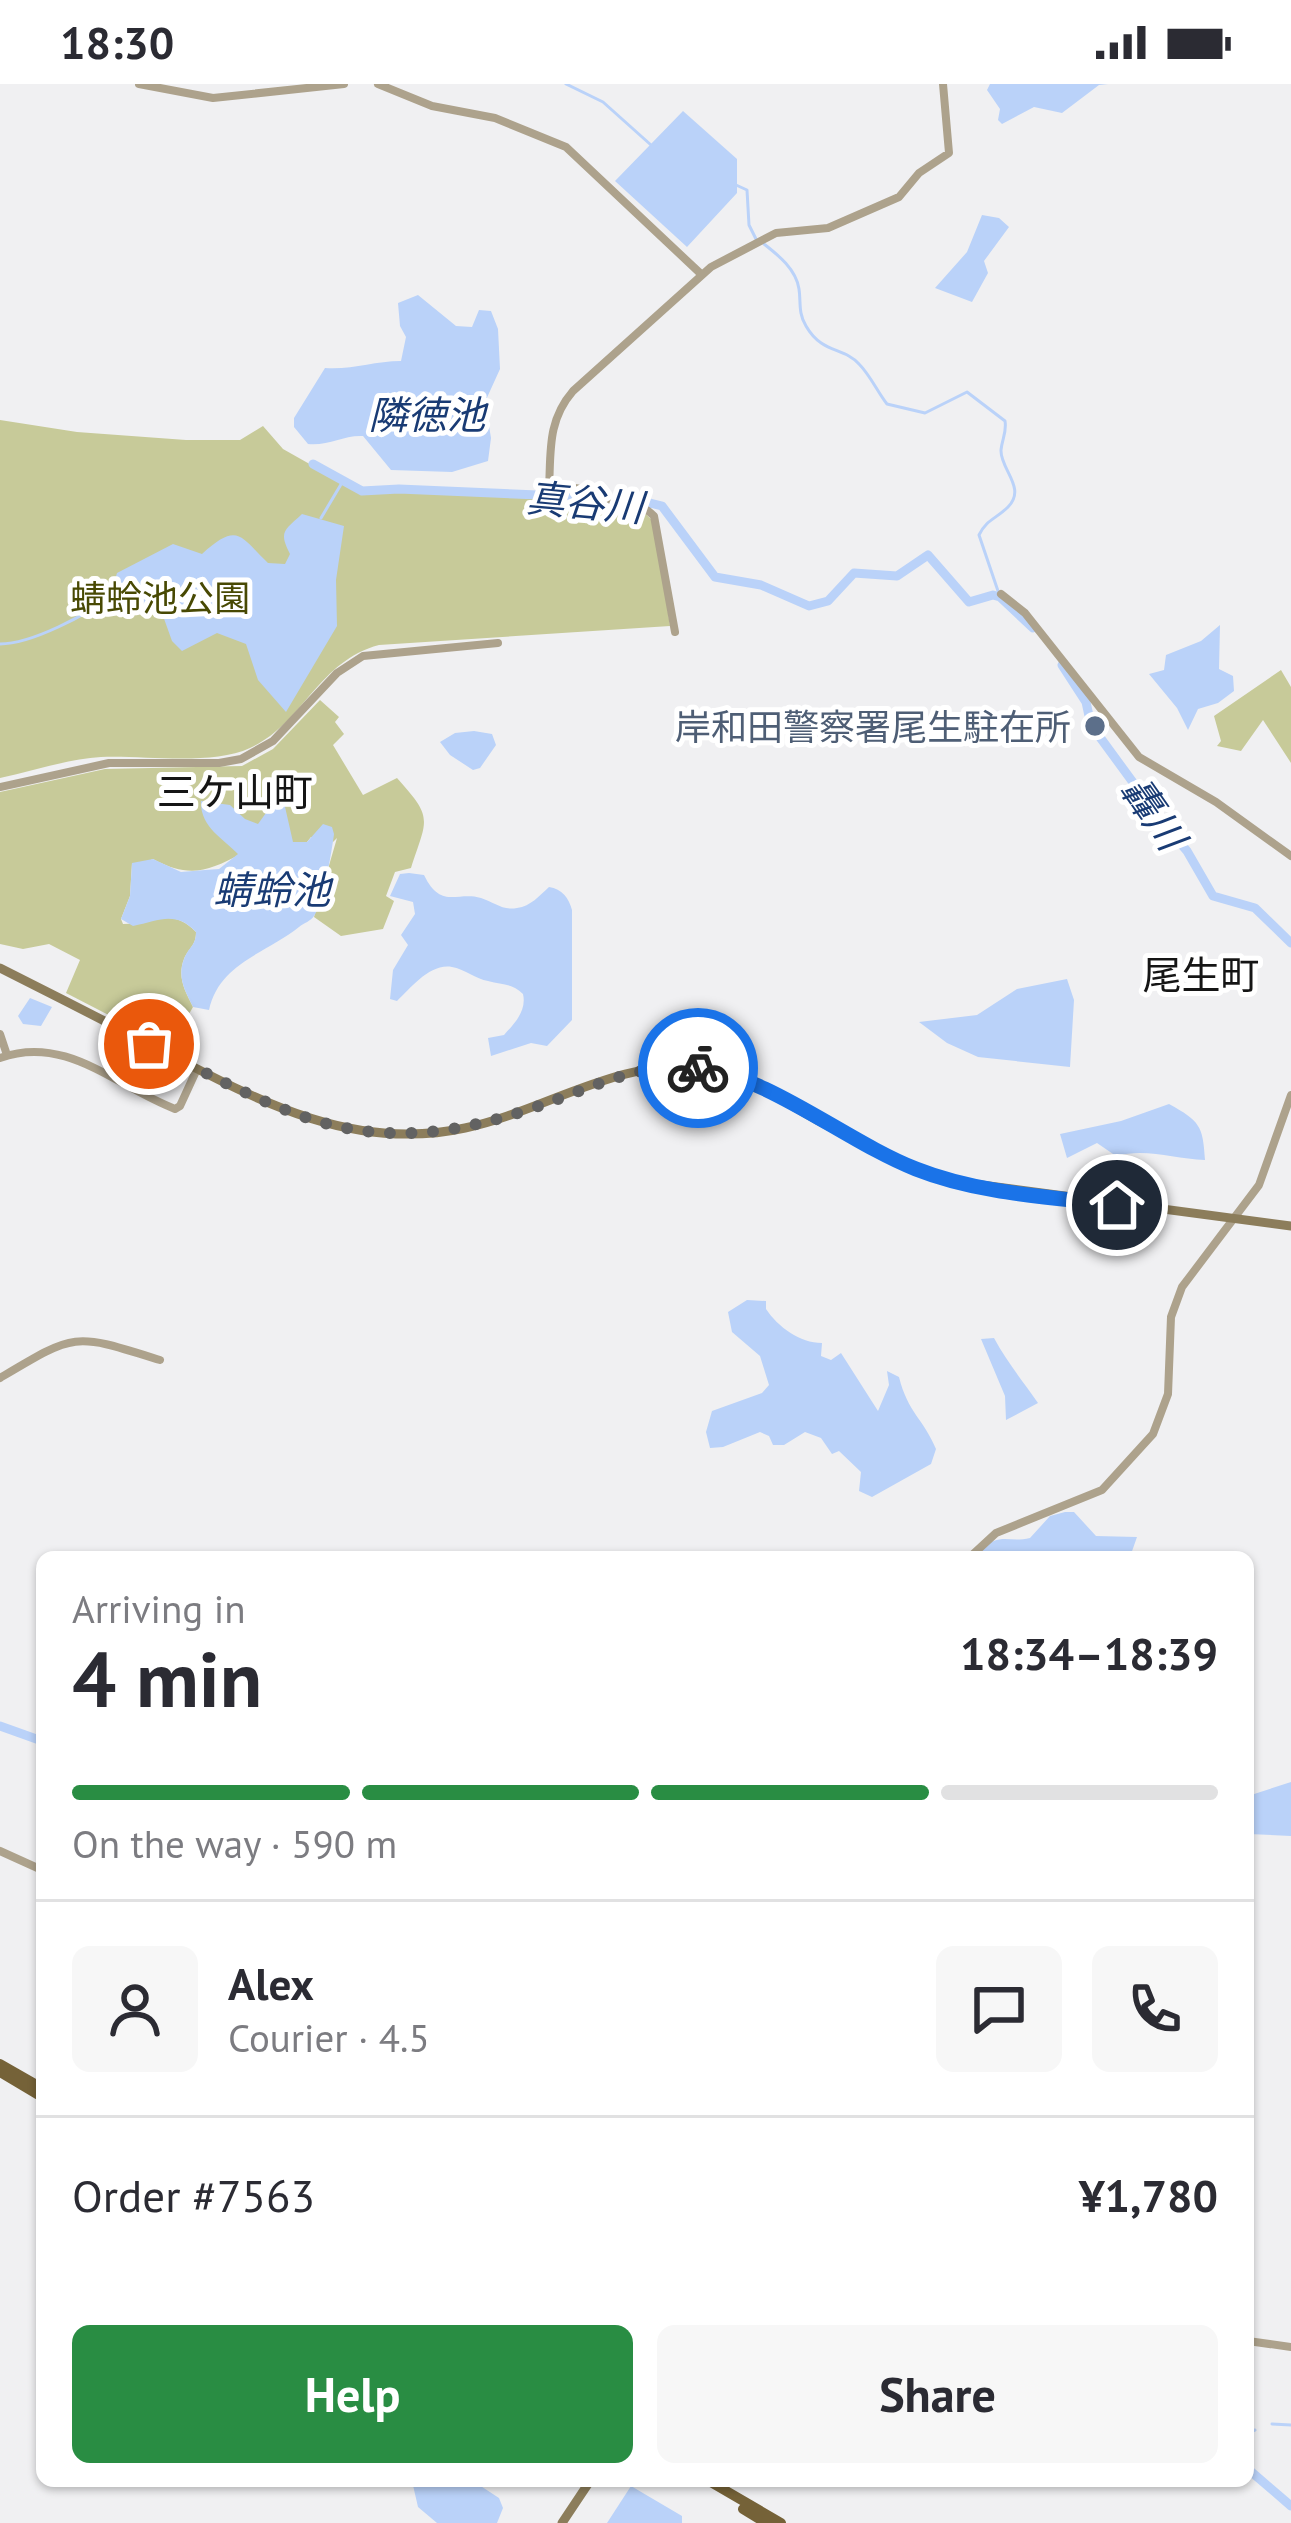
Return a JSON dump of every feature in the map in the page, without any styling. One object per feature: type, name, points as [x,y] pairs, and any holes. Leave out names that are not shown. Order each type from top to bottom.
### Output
[{"type":"main road","points":[[0,968],[197,1069],[299,1117],[342,1129],[390,1135],[432,1133],[482,1124],[654,1068],[706,1069],[759,1088],[919,1171],[1008,1191],[1291,1226]]},
{"type":"main road","points":[[0,2068],[36,2089]]},
{"type":"main road","points":[[559,2523],[582,2487]]},
{"type":"main road","points":[[707,2487],[766,2523]]},
{"type":"main road","points":[[719,2487],[781,2523]]},
{"type":"street","points":[[139,84],[213,98],[344,84]]},
{"type":"street","points":[[377,84],[431,106],[495,118],[566,147],[701,274]]},
{"type":"street","points":[[675,632],[654,516],[644,507],[617,502],[589,488],[549,489],[550,436],[559,409],[701,274],[776,233],[827,228],[899,197],[920,173],[949,153],[943,84]]},
{"type":"street","points":[[1000,594],[1014,601],[1049,641],[1138,757],[1216,802],[1291,856]]},
{"type":"street","points":[[0,787],[109,763],[241,759],[273,741],[356,659],[383,651],[498,643]]},
{"type":"street","points":[[0,1034],[3,1056],[34,1049],[59,1052],[175,1108],[197,1069]]},
{"type":"street","points":[[976,1551],[995,1533],[1102,1490],[1153,1434],[1168,1394],[1171,1317],[1182,1287],[1259,1185],[1291,1095]]},
{"type":"street","points":[[0,1378],[44,1351],[73,1340],[160,1360]]},
{"type":"street","points":[[0,1852],[36,1867]]},
{"type":"street","points":[[1254,2343],[1291,2347]]},
{"type":"green space","name":"蜻蛉池公園","points":[[0,420],[77,432],[186,440],[240,440],[263,426],[283,449],[361,493],[586,499],[628,511],[642,510],[655,523],[670,626],[379,645],[340,665],[284,724],[250,748],[216,757],[89,758],[0,778]]},
{"type":"green space","points":[[1281,670],[1291,687],[1291,763],[1263,720],[1241,751],[1217,746],[1221,741],[1214,716]]},
{"type":"green space","name":"蜻蛉池公園","points":[[320,700],[339,717],[335,722],[344,734],[333,745],[363,795],[397,778],[422,811],[423,828],[411,868],[395,872],[386,896],[394,901],[383,929],[341,936],[314,917],[337,838],[333,842],[311,837],[307,842],[256,849],[198,870],[178,869],[153,859],[132,863],[123,924],[170,918],[196,932],[181,972],[193,1007],[185,1021],[168,1027],[157,1040],[66,993],[80,960],[49,944],[23,949],[0,944],[0,792],[105,769],[242,766],[273,749]]},
{"type":"water","points":[[990,84],[1108,84],[1099,85],[1062,113],[1034,107],[1002,124],[1000,109],[987,90]]},
{"type":"water","points":[[683,111],[737,159],[737,193],[687,247],[615,181]]},
{"type":"water","points":[[982,215],[999,218],[1009,227],[984,261],[988,273],[972,302],[935,288],[967,252]]},
{"type":"water","name":"隣徳池","points":[[418,295],[456,326],[472,327],[479,310],[491,311],[498,329],[500,369],[485,402],[491,438],[488,461],[452,472],[391,470],[363,436],[308,444],[294,427],[294,418],[325,368],[401,361],[406,337],[398,303]]},
{"type":"water","points":[[302,514],[344,526],[336,580],[337,626],[286,712],[258,680],[246,644],[217,633],[182,651],[172,641],[162,613],[128,610],[110,597],[117,573],[173,544],[202,554],[224,538],[239,536],[268,563],[285,564],[290,554],[285,531]]},
{"type":"water","points":[[1220,625],[1219,669],[1233,676],[1234,691],[1198,709],[1188,730],[1149,674],[1164,670],[1166,655],[1201,641]]},
{"type":"water","points":[[455,733],[492,734],[496,745],[480,768],[473,770],[440,742]]},
{"type":"water","name":"蜻蛉池","points":[[283,798],[293,842],[307,842],[323,824],[332,827],[317,910],[309,921],[233,970],[214,994],[209,1010],[193,1007],[181,972],[196,932],[174,919],[133,926],[121,919],[130,896],[132,863],[153,859],[181,872],[219,869],[238,854],[208,825],[201,801],[230,805],[258,824],[276,799]]},
{"type":"water","points":[[400,874],[424,875],[443,896],[472,896],[507,908],[526,905],[549,887],[567,898],[572,910],[572,1020],[547,1046],[531,1043],[491,1056],[488,1038],[504,1035],[512,1026],[521,1012],[523,994],[456,968],[436,969],[397,1001],[390,999],[393,970],[408,945],[401,935],[415,914],[413,902],[390,896]]},
{"type":"water","points":[[1067,979],[1074,1000],[1070,1067],[978,1057],[947,1043],[919,1022],[977,1015],[1017,989]]},
{"type":"water","points":[[30,998],[52,1007],[41,1026],[23,1024],[18,1016]]},
{"type":"water","points":[[1169,1104],[1198,1126],[1205,1160],[1150,1153],[1116,1156],[1097,1143],[1067,1158],[1060,1134],[1121,1121]]},
{"type":"water","points":[[747,1300],[766,1301],[766,1309],[783,1328],[822,1343],[821,1356],[831,1360],[841,1353],[878,1411],[889,1385],[887,1371],[899,1377],[936,1449],[931,1464],[872,1497],[859,1491],[861,1472],[839,1451],[832,1454],[821,1438],[805,1432],[784,1445],[773,1445],[760,1432],[710,1448],[706,1432],[712,1411],[762,1393],[769,1385],[760,1356],[732,1332],[728,1312]]},
{"type":"water","points":[[994,1338],[1038,1403],[1006,1420],[1005,1396],[981,1339]]},
{"type":"water","points":[[1074,1512],[1096,1536],[1137,1537],[1132,1551],[982,1551],[993,1541],[1030,1538],[1050,1516]]},
{"type":"water","points":[[1291,1782],[1291,1836],[1254,1834],[1254,1794]]},
{"type":"water","points":[[413,2487],[482,2487],[499,2498],[503,2508],[497,2523],[437,2523],[418,2507]]},
{"type":"water","points":[[630,2487],[682,2516],[682,2523],[607,2523]]},
{"type":"waterway","points":[[566,84],[603,102],[651,145]]},
{"type":"waterway","points":[[736,185],[747,190],[749,225],[756,239]]},
{"type":"waterway","points":[[764,244],[794,275],[802,317],[812,335],[859,364],[887,404],[925,413],[967,392],[1005,421],[1001,450],[1015,493],[1008,507],[979,535],[998,591]]},
{"type":"waterway","name":"真谷川","points":[[313,464],[362,491],[586,497],[619,506]]},
{"type":"waterway","points":[[321,518],[343,481]]},
{"type":"waterway","name":"真谷川","points":[[636,509],[650,503],[662,506],[715,577],[761,585],[809,606],[828,601],[854,573],[897,576],[928,555],[969,602],[1000,597],[1033,628]]},
{"type":"waterway","points":[[0,644],[58,627],[112,595]]},
{"type":"waterway","name":"轟川","points":[[1062,665],[1086,702],[1091,725],[1187,851],[1213,896],[1255,908],[1291,943]]},
{"type":"waterway","points":[[0,1726],[36,1739]]},
{"type":"waterway","points":[[1272,2424],[1291,2425]]},
{"type":"waterway","points":[[1254,2474],[1291,2506]]},
{"type":"way so far","points":[[149,1044],[299,1117],[390,1135],[459,1130],[634,1072],[672,1066],[698,1068]]},
{"type":"place","name":"岸和田警察署尾生駐在所","points":[[1095,726]]},
{"type":"district","name":"三ケ山町","points":[[235,791]]},
{"type":"district","name":"尾生町","points":[[1201,974]]},
{"type":"route","points":[[698,1068],[741,1079],[919,1171],[1008,1191],[1117,1205]]}]
